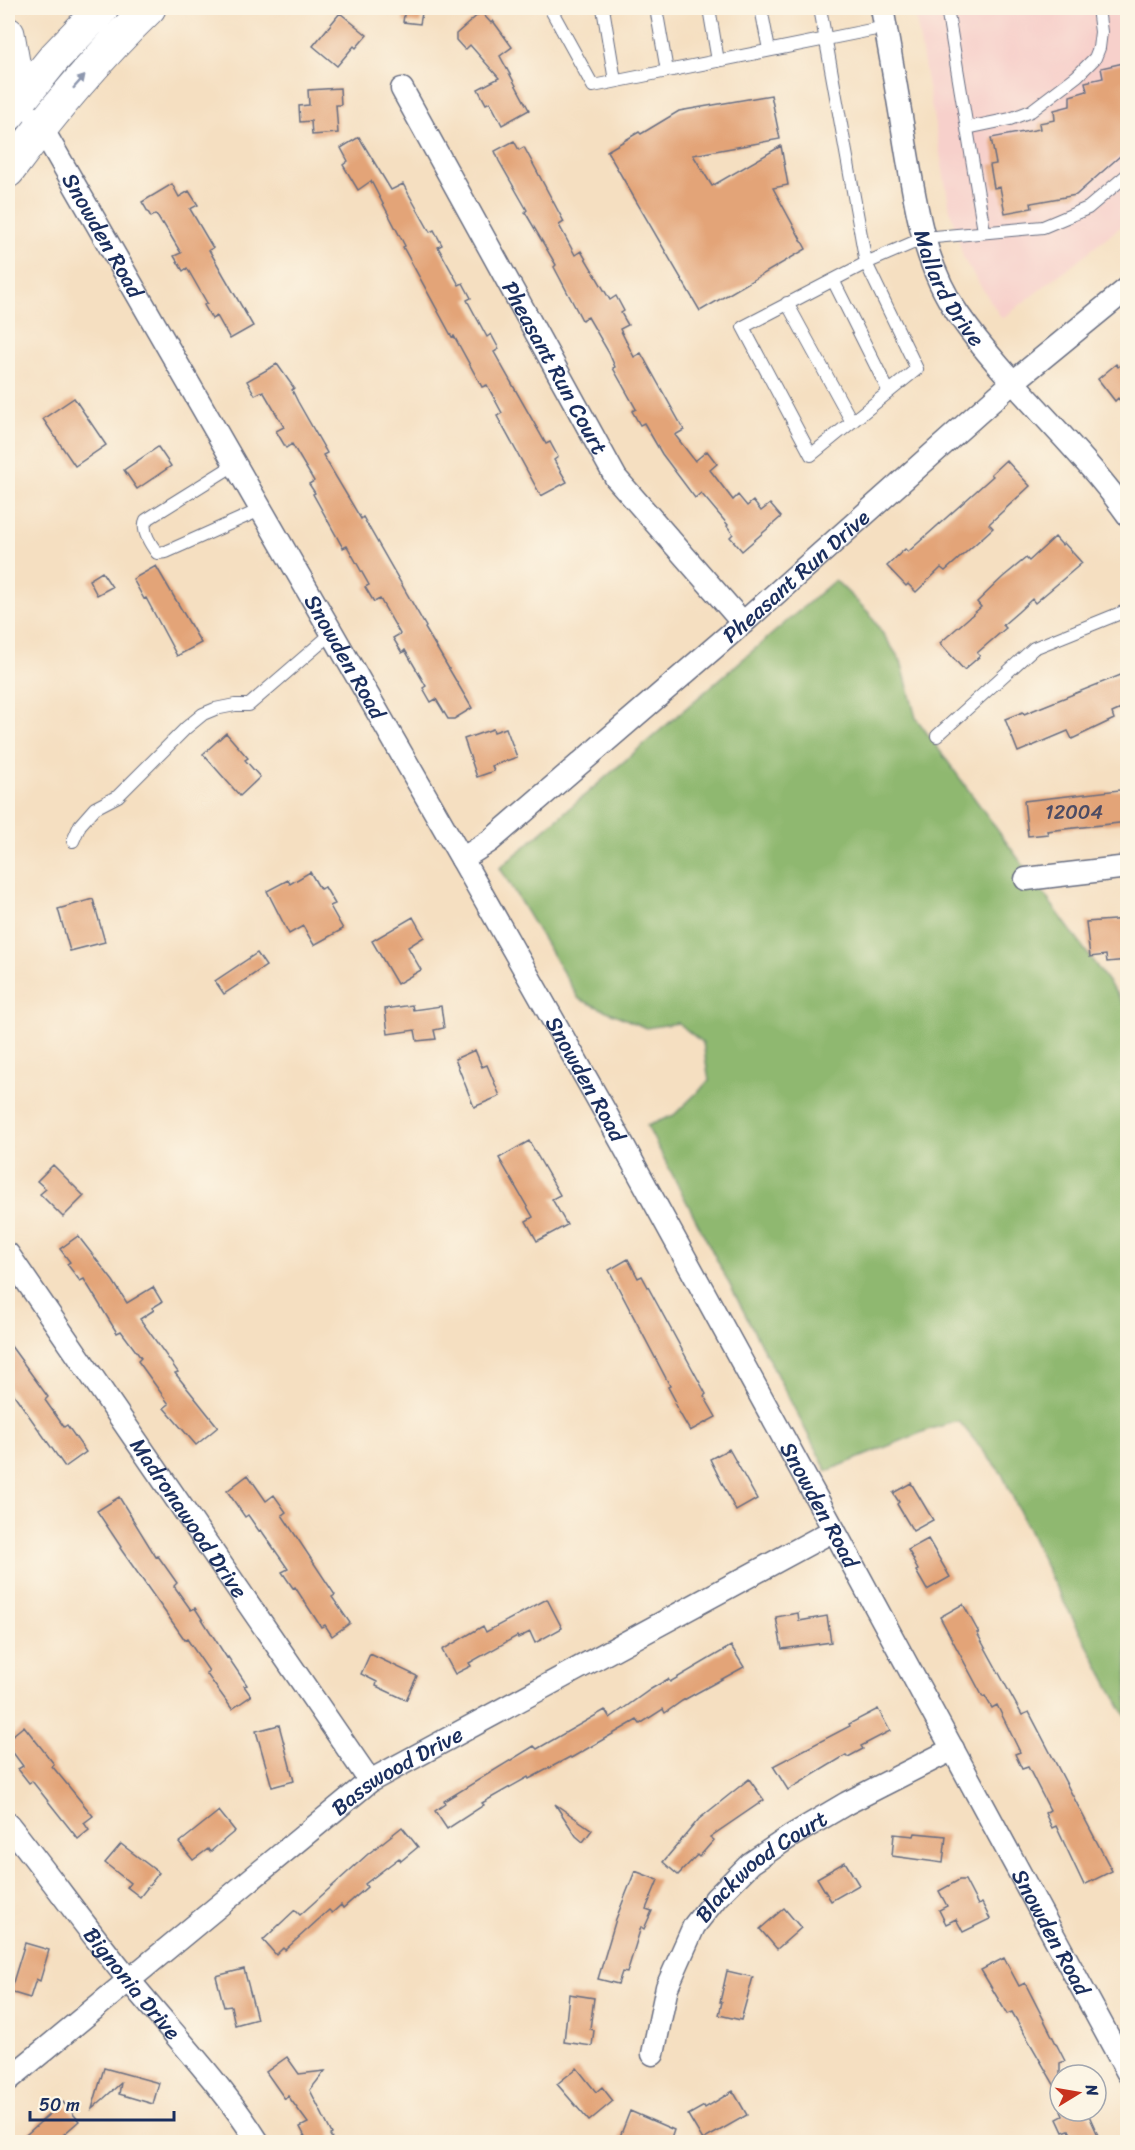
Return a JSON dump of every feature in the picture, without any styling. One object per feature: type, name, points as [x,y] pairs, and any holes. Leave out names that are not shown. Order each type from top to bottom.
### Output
[{"type":"main road","points":[[15,105],[55,57],[102,8]]},
{"type":"main road","points":[[8,171],[40,127],[99,59],[149,8]]},
{"type":"main road","points":[[8,34],[13,62],[15,105]]},
{"type":"street","name":"Mallard Drive","points":[[884,17],[914,193],[931,263],[957,313],[1012,383],[1099,478],[1128,515]]},
{"type":"street","name":"Pheasant Run Court","points":[[402,89],[616,478],[743,623]]},
{"type":"street","name":"Snowden Road","points":[[15,105],[40,127],[604,1110],[953,1749],[1122,2046],[1128,2073]]},
{"type":"street","name":"Pheasant Run Drive","points":[[462,859],[490,841],[743,623],[1012,383],[1128,288]]},
{"type":"street","points":[[1026,879],[1128,867]]},
{"type":"street","name":"Madronawood Drive","points":[[8,1254],[370,1781]]},
{"type":"street","name":"Basswood Drive","points":[[8,2080],[370,1781],[834,1530]]},
{"type":"street","name":"Blackwood Court","points":[[652,2054],[668,1987],[694,1926],[716,1898],[751,1863],[791,1836],[848,1803],[953,1749]]},
{"type":"street","name":"Bignonia Drive","points":[[8,1824],[128,1979],[217,2085],[258,2142]]},
{"type":"lane","points":[[550,8],[592,86],[825,39],[884,17]]},
{"type":"lane","points":[[603,8],[615,81]]},
{"type":"lane","points":[[656,8],[667,71]]},
{"type":"lane","points":[[709,8],[718,60]]},
{"type":"lane","points":[[761,8],[769,50]]},
{"type":"lane","points":[[820,8],[866,263],[917,369],[811,455],[743,327],[866,263],[924,238],[1043,227],[1088,208],[1128,174]]},
{"type":"lane","points":[[947,8],[984,231]]},
{"type":"lane","points":[[967,129],[1010,119],[1031,111],[1077,76],[1095,58],[1099,48],[1101,32],[1098,8]]},
{"type":"lane","points":[[833,280],[889,392]]},
{"type":"lane","points":[[787,303],[852,422]]},
{"type":"lane","points":[[234,465],[146,520],[144,528],[154,549],[157,553],[166,552],[261,510]]},
{"type":"lane","points":[[937,736],[1034,648],[1128,610]]},
{"type":"lane","points":[[72,841],[80,825],[95,808],[118,796],[203,714],[235,705],[249,705],[331,634]]},
{"type":"shaded area","points":[[914,8],[1127,8],[1127,222],[1002,319],[964,260],[950,210]]},
{"type":"green space","points":[[835,580],[869,613],[901,661],[916,718],[1127,1008],[1127,1719],[1052,1580],[1002,1474],[959,1421],[930,1429],[827,1471],[647,1126],[674,1115],[709,1081],[703,1043],[678,1023],[646,1028],[579,999],[500,868]]},
{"type":"building","points":[[405,8],[423,8],[420,24],[403,22]]},
{"type":"building","points":[[481,12],[491,23],[493,21],[512,47],[500,56],[529,110],[502,125],[490,102],[486,104],[478,89],[499,78],[470,45],[465,50],[456,40],[456,34]]},
{"type":"building","points":[[340,13],[367,35],[337,66],[313,46]]},
{"type":"building","points":[[1128,62],[1128,149],[1076,195],[1031,203],[1032,208],[1005,213],[1000,187],[994,188],[990,165],[996,164],[991,138],[1040,129],[1039,123],[1055,120],[1054,110],[1070,106],[1070,96],[1087,91],[1085,82],[1103,78],[1101,68]]},
{"type":"building","points":[[340,88],[341,105],[336,105],[338,133],[312,135],[311,121],[300,122],[299,106],[309,105],[308,90]]},
{"type":"building","points":[[771,95],[780,139],[693,155],[712,186],[781,146],[788,185],[773,188],[806,249],[700,311],[607,151],[679,111]]},
{"type":"building","points":[[359,137],[391,190],[403,184],[430,232],[434,230],[442,245],[438,247],[459,285],[463,283],[471,298],[467,300],[487,337],[491,334],[499,349],[494,352],[546,444],[550,442],[558,457],[554,460],[567,482],[541,496],[497,416],[502,413],[487,385],[482,387],[454,336],[452,337],[403,247],[405,246],[371,181],[358,190],[343,165],[348,161],[341,148]]},
{"type":"building","points":[[514,141],[519,150],[524,147],[564,222],[559,225],[575,255],[581,251],[610,300],[616,296],[624,311],[621,313],[628,325],[620,329],[634,357],[641,353],[684,430],[675,435],[695,461],[707,451],[717,464],[710,470],[733,500],[738,495],[747,506],[753,501],[761,511],[770,504],[781,517],[742,551],[730,537],[733,534],[728,525],[701,493],[695,498],[662,454],[644,423],[640,425],[632,411],[636,409],[613,368],[615,367],[609,353],[588,317],[582,320],[554,267],[556,265],[499,161],[495,151]]},
{"type":"building","points":[[172,184],[179,197],[189,191],[198,205],[190,209],[213,248],[209,250],[253,326],[230,339],[217,316],[212,319],[204,305],[207,303],[187,268],[183,271],[174,256],[181,253],[163,223],[156,214],[151,217],[142,202]]},
{"type":"building","points":[[1128,359],[1128,410],[1118,398],[1115,401],[1098,379],[1116,364],[1118,367]]},
{"type":"building","points":[[277,364],[294,388],[292,390],[298,402],[327,453],[323,455],[361,519],[363,517],[472,708],[454,719],[448,719],[436,699],[431,702],[423,688],[426,686],[405,650],[402,653],[393,638],[400,634],[380,599],[374,602],[365,587],[369,585],[347,546],[343,548],[313,494],[315,493],[309,484],[314,481],[292,444],[286,448],[276,431],[284,427],[263,391],[255,395],[247,381]]},
{"type":"building","points":[[74,398],[106,445],[75,466],[43,419]]},
{"type":"building","points":[[158,447],[171,466],[137,489],[124,470]]},
{"type":"building","points":[[1006,460],[1030,486],[989,524],[993,528],[945,571],[941,568],[916,592],[908,584],[906,586],[887,566],[905,549],[908,552],[993,476],[991,474]]},
{"type":"building","points":[[1055,537],[1062,545],[1064,543],[1082,563],[1035,603],[1032,599],[1003,625],[1006,628],[977,653],[980,656],[964,670],[940,643],[981,607],[977,602],[1003,577],[1026,558],[1029,561]]},
{"type":"building","points":[[156,566],[201,643],[177,656],[146,598],[144,599],[133,579]]},
{"type":"building","points":[[102,572],[112,587],[97,595],[89,580]]},
{"type":"building","points":[[1128,672],[1128,706],[1112,713],[1114,719],[1072,739],[1068,731],[1018,752],[1005,719],[1023,712],[1024,714]]},
{"type":"building","points":[[506,728],[517,757],[492,766],[494,771],[477,777],[464,739],[493,729],[494,732]]},
{"type":"building","points":[[226,733],[248,758],[245,760],[260,777],[240,796],[203,754]]},
{"type":"building","points":[[1128,789],[1128,822],[1047,831],[1048,834],[1028,836],[1024,801]]},
{"type":"building","points":[[310,872],[320,889],[325,887],[335,904],[330,906],[343,929],[314,945],[303,926],[289,934],[267,891],[288,880],[290,884]]},
{"type":"building","points":[[93,899],[105,942],[70,951],[58,909]]},
{"type":"building","points":[[413,917],[424,937],[408,947],[421,970],[397,984],[372,941]]},
{"type":"building","points":[[1128,919],[1128,960],[1107,962],[1106,955],[1090,957],[1086,922]]},
{"type":"building","points":[[257,953],[266,966],[224,994],[215,981]]},
{"type":"building","points":[[412,1005],[413,1010],[441,1006],[444,1028],[434,1030],[436,1039],[417,1041],[415,1030],[388,1034],[385,1009]]},
{"type":"building","points":[[475,1050],[482,1067],[487,1065],[500,1096],[474,1107],[455,1059]]},
{"type":"building","points":[[529,1141],[560,1195],[552,1199],[567,1225],[537,1241],[526,1221],[533,1217],[499,1158]]},
{"type":"building","points":[[53,1165],[84,1196],[63,1217],[40,1194],[46,1189],[37,1181]]},
{"type":"building","points":[[78,1236],[127,1303],[153,1287],[162,1302],[140,1319],[178,1372],[175,1373],[218,1427],[196,1445],[164,1408],[169,1404],[138,1361],[141,1358],[121,1331],[117,1333],[84,1279],[80,1281],[67,1264],[70,1262],[60,1249]]},
{"type":"building","points":[[628,1259],[638,1278],[642,1276],[706,1394],[704,1396],[716,1417],[690,1431],[674,1403],[676,1402],[668,1387],[670,1386],[609,1270]]},
{"type":"building","points":[[8,1342],[48,1397],[45,1400],[64,1427],[67,1425],[86,1452],[65,1467],[8,1386]]},
{"type":"building","points":[[729,1449],[757,1499],[736,1511],[710,1459]]},
{"type":"building","points":[[248,1475],[266,1501],[274,1495],[286,1512],[282,1515],[335,1595],[332,1597],[350,1623],[332,1636],[325,1625],[321,1627],[295,1587],[293,1588],[282,1572],[288,1569],[261,1530],[259,1531],[248,1515],[245,1517],[227,1491]]},
{"type":"building","points":[[911,1483],[933,1520],[913,1531],[893,1493]]},
{"type":"building","points":[[119,1497],[156,1557],[158,1556],[177,1583],[174,1586],[191,1610],[195,1608],[247,1685],[244,1686],[251,1696],[232,1709],[206,1673],[209,1671],[120,1548],[97,1511]]},
{"type":"building","points":[[928,1539],[950,1577],[927,1590],[908,1550]]},
{"type":"building","points":[[547,1599],[562,1628],[535,1643],[530,1632],[518,1638],[517,1636],[469,1663],[471,1666],[455,1674],[442,1650],[483,1626],[486,1632]]},
{"type":"building","points":[[963,1604],[1022,1715],[1029,1712],[1112,1871],[1084,1885],[1056,1826],[1052,1828],[1045,1813],[1050,1810],[1028,1767],[1022,1769],[1015,1754],[1020,1752],[997,1705],[992,1708],[985,1696],[983,1697],[940,1617]]},
{"type":"building","points":[[798,1613],[799,1621],[827,1616],[831,1642],[782,1649],[776,1617]]},
{"type":"building","points":[[731,1646],[744,1667],[682,1701],[665,1713],[663,1709],[640,1724],[637,1720],[571,1758],[529,1779],[528,1777],[482,1803],[484,1805],[447,1829],[435,1811],[445,1804],[444,1801],[534,1746],[537,1749],[605,1710],[610,1718],[651,1689],[668,1679],[670,1682]]},
{"type":"building","points":[[370,1654],[417,1676],[406,1700],[376,1686],[377,1682],[361,1674]]},
{"type":"building","points":[[878,1709],[890,1731],[861,1746],[863,1749],[848,1757],[846,1755],[788,1790],[773,1766]]},
{"type":"building","points":[[279,1725],[294,1781],[272,1787],[256,1731]]},
{"type":"building","points":[[24,1726],[54,1764],[52,1766],[93,1816],[84,1823],[89,1830],[78,1839],[32,1781],[29,1783],[18,1769],[23,1766],[8,1746],[8,1739]]},
{"type":"building","points":[[749,1779],[764,1800],[710,1837],[714,1840],[678,1875],[663,1862],[699,1819]]},
{"type":"building","points":[[555,1804],[592,1830],[583,1842],[576,1836]]},
{"type":"building","points":[[219,1811],[235,1831],[210,1852],[208,1849],[193,1860],[179,1843]]},
{"type":"building","points":[[402,1827],[418,1847],[401,1861],[399,1858],[365,1884],[367,1887],[343,1908],[341,1905],[332,1913],[329,1910],[285,1950],[283,1948],[276,1955],[263,1940],[295,1910],[300,1915]]},
{"type":"building","points":[[915,1833],[946,1836],[943,1863],[892,1856],[894,1834],[914,1836]]},
{"type":"building","points":[[121,1844],[159,1873],[140,1897],[127,1887],[130,1883],[105,1863]]},
{"type":"building","points":[[845,1862],[859,1885],[831,1901],[817,1878]]},
{"type":"building","points":[[635,1871],[658,1880],[646,1909],[652,1911],[644,1929],[641,1927],[627,1973],[622,1972],[618,1984],[598,1979],[616,1919]]},
{"type":"building","points":[[959,1880],[965,1880],[978,1905],[982,1903],[990,1919],[963,1932],[956,1919],[946,1924],[939,1910],[947,1906],[939,1891]]},
{"type":"building","points":[[784,1908],[801,1928],[777,1949],[760,1929]]},
{"type":"building","points":[[25,1943],[49,1950],[40,1981],[36,1979],[30,1998],[10,1992]]},
{"type":"building","points":[[1004,1958],[1019,1986],[1025,1983],[1065,2061],[1048,2063],[1048,2074],[1012,2012],[1007,2014],[981,1970]]},
{"type":"building","points":[[244,1969],[257,2019],[235,2025],[231,2006],[224,2007],[216,1976]]},
{"type":"building","points":[[727,1971],[753,1977],[741,2020],[719,2015]]},
{"type":"building","points":[[569,1994],[594,1998],[590,2029],[594,2030],[592,2046],[564,2042]]},
{"type":"building","points":[[287,2057],[299,2074],[325,2071],[310,2090],[334,2142],[308,2142],[300,2127],[308,2123],[288,2096],[285,2099],[266,2072]]},
{"type":"building","points":[[104,2068],[159,2083],[153,2104],[119,2094],[121,2083],[92,2109]]},
{"type":"building","points":[[577,2068],[596,2092],[602,2087],[613,2101],[589,2121],[557,2084]]},
{"type":"building","points":[[733,2091],[747,2115],[703,2140],[688,2115],[704,2106],[705,2108]]},
{"type":"building","points":[[63,2102],[79,2121],[55,2142],[18,2142]]},
{"type":"building","points":[[630,2111],[674,2130],[670,2142],[628,2142],[619,2139]]},
{"type":"building","points":[[1059,2123],[1092,2123],[1101,2142],[1075,2142],[1069,2130],[1063,2132]]}]
